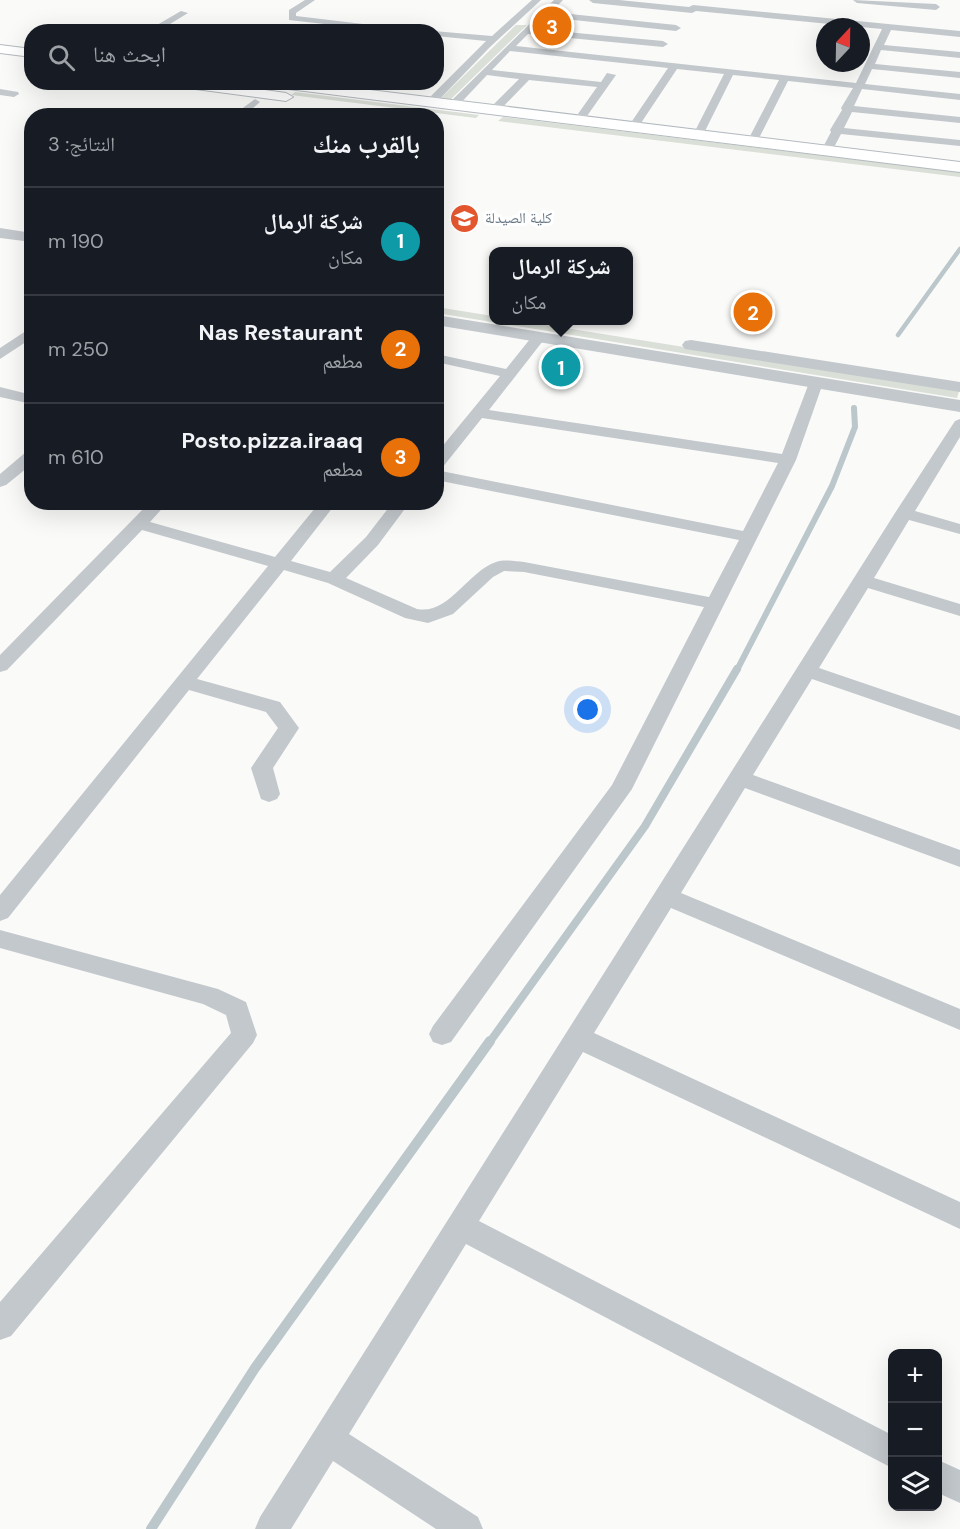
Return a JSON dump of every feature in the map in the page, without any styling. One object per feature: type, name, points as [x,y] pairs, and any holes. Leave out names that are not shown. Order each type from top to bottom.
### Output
[{"type":"main road","points":[[0,49],[24,52]]},
{"type":"main road","points":[[0,60],[24,63]]},
{"type":"main road","points":[[290,97],[287,94],[289,91],[295,90]]},
{"type":"main road","points":[[317,90],[412,108]]},
{"type":"main road","points":[[264,91],[290,97],[395,108]]},
{"type":"main road","points":[[444,109],[452,106],[960,167]]},
{"type":"main road","points":[[444,113],[960,182]]},
{"type":"street","points":[[311,0],[292,12],[292,18],[349,24]]},
{"type":"street","points":[[436,108],[494,39],[537,0]]},
{"type":"street","points":[[452,106],[559,0]]},
{"type":"street","points":[[593,0],[790,13],[888,27],[933,15]]},
{"type":"street","points":[[857,0],[933,15],[960,34]]},
{"type":"street","points":[[645,63],[695,6]]},
{"type":"street","points":[[164,24],[184,13]]},
{"type":"street","points":[[544,14],[676,28]]},
{"type":"street","points":[[870,62],[888,27]]},
{"type":"street","points":[[526,31],[663,44]]},
{"type":"street","points":[[444,34],[494,39]]},
{"type":"street","points":[[878,47],[960,55]]},
{"type":"street","points":[[508,48],[960,97]]},
{"type":"street","points":[[532,59],[540,51]]},
{"type":"street","points":[[578,121],[622,60]]},
{"type":"street","points":[[633,127],[674,66]]},
{"type":"street","points":[[870,66],[960,75]]},
{"type":"street","points":[[484,72],[523,73],[604,85]]},
{"type":"street","points":[[698,135],[730,72]]},
{"type":"street","points":[[827,151],[835,130],[865,72]]},
{"type":"street","points":[[494,111],[523,73]]},
{"type":"street","points":[[752,142],[785,78]]},
{"type":"street","points":[[246,108],[264,91]]},
{"type":"street","points":[[0,92],[14,94]]},
{"type":"street","points":[[846,108],[960,120]]},
{"type":"street","points":[[835,130],[960,143]]},
{"type":"street","points":[[0,233],[24,237]]},
{"type":"street","points":[[0,247],[24,251]]},
{"type":"street","points":[[444,305],[489,312]]},
{"type":"street","points":[[444,321],[489,325]]},
{"type":"street","points":[[493,325],[539,329],[958,400]]},
{"type":"street","points":[[444,455],[510,374],[539,329]]},
{"type":"street","points":[[539,329],[816,383],[958,400]]},
{"type":"street","points":[[0,355],[24,337]]},
{"type":"street","points":[[444,364],[510,374]]},
{"type":"street","points":[[442,1034],[621,789],[788,460],[816,383]]},
{"type":"street","points":[[0,392],[24,398]]},
{"type":"street","points":[[272,1529],[903,513],[951,454],[958,400]]},
{"type":"street","points":[[477,412],[532,423],[788,460]]},
{"type":"street","points":[[0,482],[24,462]]},
{"type":"street","points":[[444,477],[749,537]]},
{"type":"street","points":[[0,666],[152,510]]},
{"type":"street","points":[[0,912],[323,510]]},
{"type":"street","points":[[334,579],[372,541],[396,510]]},
{"type":"street","points":[[903,513],[960,529]]},
{"type":"street","points":[[139,524],[334,579],[411,614],[428,616],[446,610],[487,573],[501,566],[524,567],[715,604]]},
{"type":"street","points":[[862,580],[960,610]]},
{"type":"street","points":[[806,670],[960,723]]},
{"type":"street","points":[[183,682],[273,707],[289,728],[262,768],[269,794]]},
{"type":"street","points":[[739,778],[960,859]]},
{"type":"street","points":[[665,896],[960,1020]]},
{"type":"street","points":[[0,939],[209,996],[237,1009],[244,1035],[0,1325]]},
{"type":"street","points":[[579,1038],[960,1216]]},
{"type":"street","points":[[460,1226],[888,1450]]},
{"type":"street","points":[[328,1439],[466,1529]]},
{"type":"street","points":[[942,1478],[960,1487]]},
{"type":"shaded area","points":[[516,25],[527,25],[449,101],[439,100]]},
{"type":"shaded area","points":[[295,92],[423,108],[396,108],[291,95]]},
{"type":"shaded area","points":[[444,111],[479,115],[476,118],[444,114]]},
{"type":"shaded area","points":[[503,117],[960,172],[960,177],[498,121]]},
{"type":"shaded area","points":[[444,308],[489,315],[489,322],[444,314]]},
{"type":"shaded area","points":[[510,325],[546,325],[959,391],[957,398]]},
{"type":"waterway","points":[[898,335],[960,249]]},
{"type":"waterway","points":[[737,670],[832,486],[855,427],[854,408]]},
{"type":"waterway","points":[[489,1043],[645,826],[737,669]]},
{"type":"waterway","points":[[151,1529],[255,1368],[490,1041]]},
{"type":"place","name":"Posto.pizza.iraaq","points":[[552,26]]},
{"type":"place","name":"كلية الصيدلة","points":[[464,218]]},
{"type":"place","name":"Nas Restaurant","points":[[753,312]]},
{"type":"place","name":"شركة الرمال","points":[[561,367]]}]
